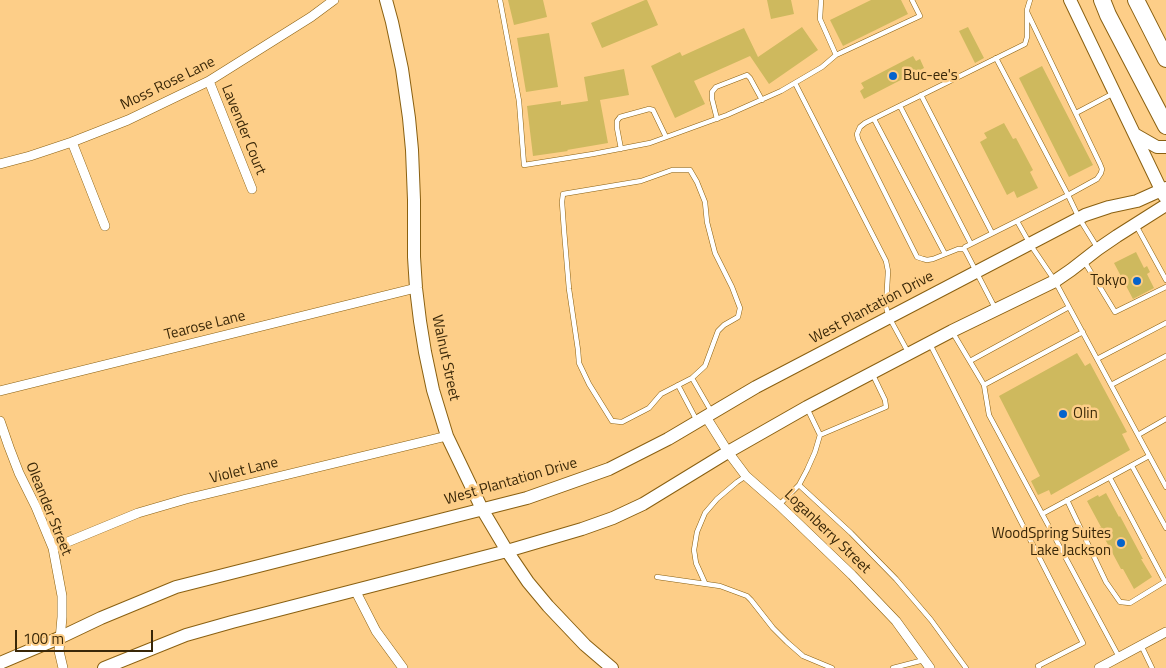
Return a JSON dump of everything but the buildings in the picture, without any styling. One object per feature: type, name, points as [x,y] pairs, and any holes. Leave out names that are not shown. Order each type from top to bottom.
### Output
[{"type":"highway","points":[[1136,0],[1166,59]]},
{"type":"highway","points":[[1105,7],[1166,126]]},
{"type":"main road","name":"Walnut Street","points":[[386,0],[402,69],[409,118],[412,150],[416,288],[425,352],[447,436],[482,509],[528,582],[585,645],[612,668]]},
{"type":"main road","points":[[1070,0],[1164,193]]},
{"type":"main road","points":[[1136,135],[1156,147],[1166,147]]},
{"type":"main road","name":"West Plantation Drive","points":[[0,663],[176,587],[527,498],[609,469],[668,439],[756,387],[1086,215],[1164,193]]},
{"type":"main road","points":[[104,668],[186,635],[507,551],[613,518],[643,504],[807,407],[930,342],[1055,281],[1098,249],[1166,206]]},
{"type":"street","name":"Moss Rose Lane","points":[[0,164],[72,142],[128,120],[208,82],[312,17],[334,0]]},
{"type":"street","name":"Lavender Court","points":[[208,82],[252,189]]},
{"type":"street","points":[[72,142],[105,226]]},
{"type":"street","name":"Tearose Lane","points":[[0,391],[416,288]]},
{"type":"street","name":"Loganberry Street","points":[[705,417],[746,476],[779,505],[878,602],[896,622],[930,668]]},
{"type":"street","name":"Oleander Street","points":[[0,421],[12,456],[53,548],[62,596],[59,651],[63,668]]},
{"type":"street","name":"Violet Lane","points":[[53,548],[138,513],[186,499],[447,436]]},
{"type":"street","points":[[355,590],[376,631],[403,668]]},
{"type":"street","points":[[1098,668],[1166,632]]},
{"type":"lane","points":[[500,0],[519,101],[524,165],[650,143],[717,119],[762,100],[822,67],[836,55],[920,16],[912,0]]},
{"type":"lane","points":[[821,0],[820,20],[836,55]]},
{"type":"lane","points":[[1027,10],[1102,169],[1100,176],[1068,196],[965,246],[964,249],[958,249],[922,260],[917,257],[857,134],[860,127],[874,119],[1025,44],[1027,10],[1030,0]]},
{"type":"lane","points":[[996,58],[1098,249]]},
{"type":"lane","points":[[717,119],[712,99],[712,92],[716,87],[747,75],[762,100]]},
{"type":"lane","points":[[794,83],[886,261],[888,272],[886,307],[889,317],[909,353]]},
{"type":"lane","points":[[1076,113],[1115,93]]},
{"type":"lane","points":[[922,95],[992,233]]},
{"type":"lane","points":[[900,106],[971,244]]},
{"type":"lane","points":[[621,149],[617,128],[617,121],[620,117],[653,110],[666,137]]},
{"type":"lane","points":[[874,119],[945,254]]},
{"type":"lane","points":[[672,170],[690,170],[705,202],[707,222],[715,253],[740,308],[738,317],[724,324],[718,332],[705,366],[692,378],[661,394],[649,408],[622,422],[612,421],[589,384],[579,363],[564,230],[563,194],[641,181],[672,170]]},
{"type":"lane","points":[[1017,222],[1055,281],[1166,487]]},
{"type":"lane","points":[[1136,224],[1166,280]]},
{"type":"lane","points":[[964,249],[996,310]]},
{"type":"lane","points":[[1084,260],[1115,312],[1166,287]]},
{"type":"lane","points":[[970,361],[1069,307]]},
{"type":"lane","points":[[1097,360],[1166,323]]},
{"type":"lane","points":[[952,331],[984,385],[989,415],[1119,657]]},
{"type":"lane","points":[[984,385],[1082,332]]},
{"type":"lane","points":[[930,342],[1083,643],[1038,666],[1039,668]]},
{"type":"lane","points":[[1111,385],[1166,356]]},
{"type":"lane","points":[[820,435],[886,407],[885,400],[872,373]]},
{"type":"lane","points":[[692,378],[705,417]]},
{"type":"lane","points":[[678,385],[705,417]]},
{"type":"lane","points":[[779,505],[799,484],[815,452],[820,435],[807,407]]},
{"type":"lane","points":[[1138,434],[1166,419]]},
{"type":"lane","points":[[1042,514],[1149,456]]},
{"type":"lane","points":[[1132,466],[1166,528]]},
{"type":"lane","points":[[705,583],[696,563],[694,550],[697,532],[705,513],[717,498],[746,476]]},
{"type":"lane","points":[[1067,500],[1106,582],[1120,602],[1130,603],[1166,582],[1110,478]]},
{"type":"lane","points":[[799,484],[896,579],[931,620],[966,668]]},
{"type":"lane","points":[[657,577],[720,586],[747,596],[786,642],[804,656],[832,668]]},
{"type":"lane","points":[[1141,645],[1152,668]]},
{"type":"lane","points":[[894,668],[924,660]]},
{"type":"lane","points":[[814,668],[816,661]]},
{"type":"place","name":"Buc-ee's","points":[[893,76]]},
{"type":"place","name":"Tokyo","points":[[1137,281]]},
{"type":"place","name":"Olin","points":[[1063,414]]},
{"type":"place","name":"WoodSpring Suites Lake Jackson","points":[[1121,543]]}]
